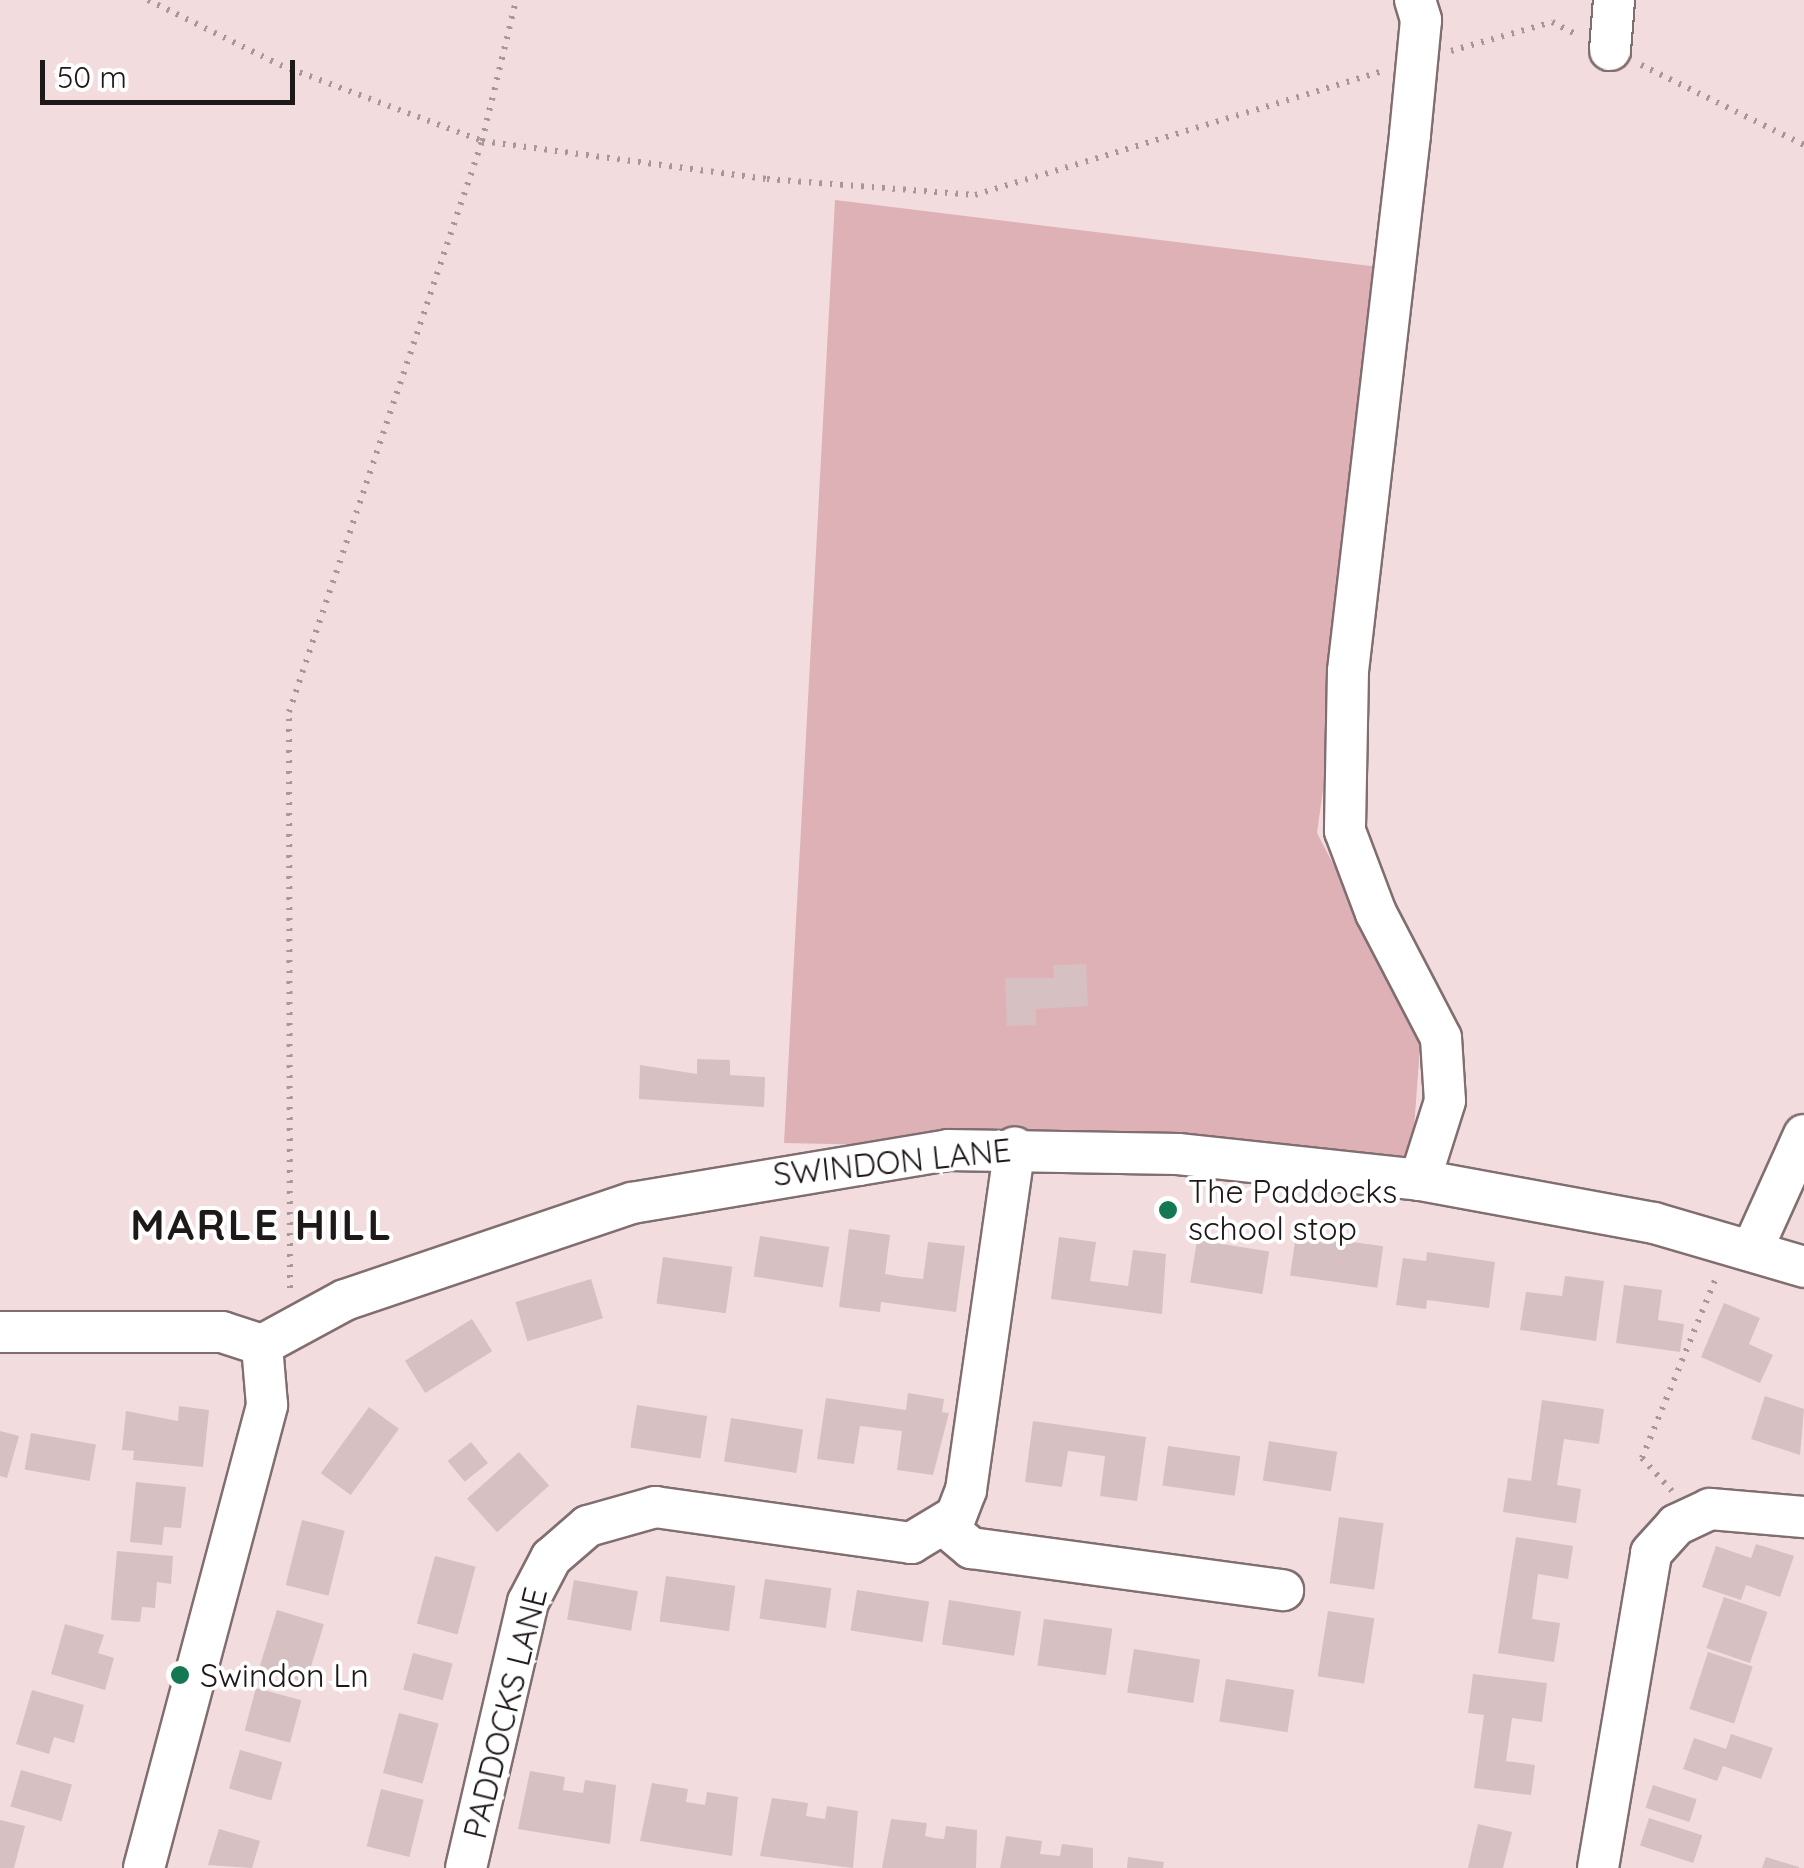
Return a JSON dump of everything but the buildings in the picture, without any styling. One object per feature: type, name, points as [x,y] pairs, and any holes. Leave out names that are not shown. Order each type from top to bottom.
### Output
[{"type":"street","points":[[1415,0],[1416,62],[1348,671],[1345,832],[1376,913],[1441,1038],[1445,1101],[1420,1180]]},
{"type":"street","points":[[1610,50],[1614,0]]},
{"type":"street","points":[[1741,1246],[1804,1134]]},
{"type":"street","points":[[1015,1147],[966,1490],[946,1527],[970,1548],[1283,1590]]},
{"type":"street","name":"SWINDON LANE","points":[[276,1336],[345,1300],[632,1203],[881,1156],[1015,1147],[1178,1154],[1420,1180],[1741,1246],[1804,1267]]},
{"type":"street","points":[[0,1332],[222,1332],[276,1336],[267,1405],[144,1868]]},
{"type":"street","points":[[1598,1868],[1644,1570],[1662,1538],[1692,1515],[1728,1506],[1804,1517]]},
{"type":"street","name":"PADDOCKS LANE","points":[[466,1868],[528,1602],[551,1558],[588,1526],[654,1507],[911,1543],[946,1527]]},
{"type":"path","points":[[148,0],[280,66],[482,142],[767,179],[976,195],[1552,22],[1804,145]]},
{"type":"path","points":[[276,1336],[289,712],[482,142],[516,0]]},
{"type":"path","points":[[1692,1515],[1642,1458],[1741,1246]]},
{"type":"shaded area","points":[[835,200],[1395,269],[1317,833],[1421,1033],[1412,1156],[784,1143]]},
{"type":"place","name":"The Paddocks school stop","points":[[1168,1210]]},
{"type":"place","name":"Swindon Ln","points":[[180,1675]]},
{"type":"district","name":"MARLE HILL","points":[[262,1225]]}]
